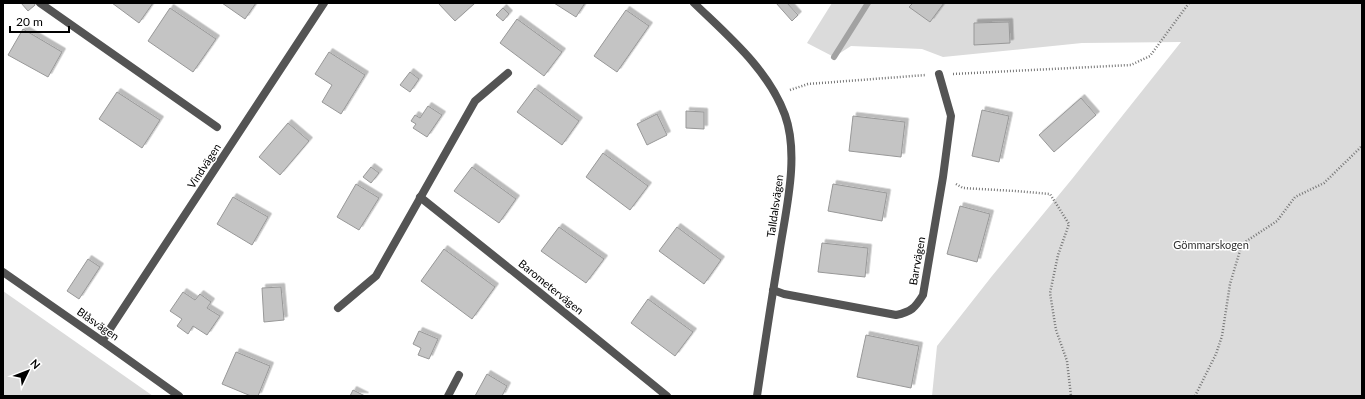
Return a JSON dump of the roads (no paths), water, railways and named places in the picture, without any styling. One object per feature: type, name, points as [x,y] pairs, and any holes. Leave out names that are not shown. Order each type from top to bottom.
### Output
[{"type":"street","points":[[40,3],[217,127]]},
{"type":"street","name":"Vindvägen","points":[[102,341],[324,3]]},
{"type":"street","name":"Talldalsvägen","points":[[694,3],[758,66],[785,114],[791,135],[790,185],[756,396]]},
{"type":"street","points":[[338,308],[376,276],[475,102],[508,73]]},
{"type":"street","name":"Barrvägen","points":[[773,290],[784,294],[896,315],[907,313],[917,305],[923,294],[943,177],[951,116],[939,74]]},
{"type":"street","name":"Barometervägen","points":[[420,197],[540,292],[667,396]]},
{"type":"street","name":"Blåsvägen","points":[[3,272],[179,396]]},
{"type":"street","points":[[448,396],[459,375]]},
{"type":"waterway","points":[[834,57],[868,3]]},
{"type":"park label","name":"Gömmarskogen","points":[[1211,245]]}]
